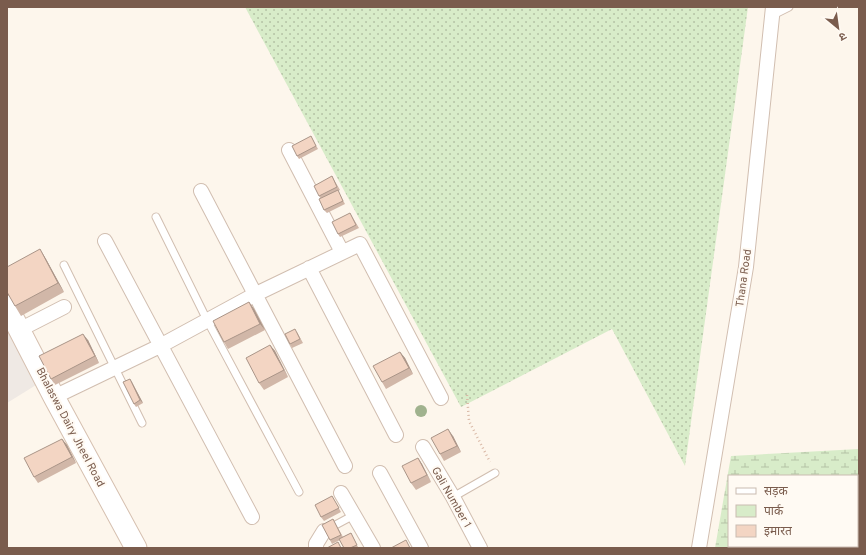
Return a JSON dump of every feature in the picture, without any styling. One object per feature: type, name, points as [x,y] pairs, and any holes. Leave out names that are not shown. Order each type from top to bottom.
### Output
[{"type":"street","name":"Thana Road","points":[[699,548],[746,267],[773,11]]},
{"type":"street","points":[[289,150],[342,252]]},
{"type":"street","points":[[201,192],[345,466]]},
{"type":"street","points":[[105,241],[252,517]]},
{"type":"street","points":[[54,397],[160,346],[254,295],[360,244],[441,398]]},
{"type":"street","points":[[309,268],[396,435]]},
{"type":"street","name":"Bhalaswa Dairy Jheel Road","points":[[7,306],[54,397],[136,548]]},
{"type":"street","points":[[19,330],[64,307]]},
{"type":"street","name":"Gali Number 1","points":[[423,447],[453,497],[480,548]]},
{"type":"street","points":[[380,473],[421,548]]},
{"type":"street","points":[[341,493],[373,548]]},
{"type":"street","points":[[316,548],[316,544],[324,531]]},
{"type":"lane","points":[[773,11],[789,7]]},
{"type":"lane","points":[[156,217],[207,320],[299,492]]},
{"type":"lane","points":[[64,265],[142,423]]},
{"type":"lane","points":[[453,497],[495,473]]},
{"type":"lane","points":[[324,531],[354,514]]},
{"type":"path","points":[[467,395],[469,421],[495,473]]},
{"type":"shaded area","points":[[7,323],[36,385],[7,403]]},
{"type":"green space","points":[[245,7],[748,7],[685,466],[612,329],[461,407]]},
{"type":"green space","points":[[859,449],[859,540],[858,475],[728,475],[728,547],[848,547],[715,548],[731,456]]},
{"type":"building","points":[[311,136],[316,146],[297,156],[292,146]]},
{"type":"building","points":[[332,176],[337,187],[319,196],[314,186]]},
{"type":"building","points":[[338,190],[343,201],[324,210],[319,199]]},
{"type":"building","points":[[350,213],[356,225],[338,234],[332,222]]},
{"type":"building","points":[[40,249],[58,283],[15,306],[7,292],[7,267]]},
{"type":"building","points":[[249,302],[260,324],[224,342],[213,321]]},
{"type":"building","points":[[295,329],[300,339],[290,344],[285,334]]},
{"type":"building","points":[[83,334],[95,356],[51,379],[39,356]]},
{"type":"building","points":[[270,345],[284,370],[259,383],[246,358]]},
{"type":"building","points":[[400,352],[409,368],[382,382],[373,366]]},
{"type":"building","points":[[130,379],[140,400],[134,404],[123,382]]},
{"type":"building","points":[[448,429],[457,446],[440,454],[431,438]]},
{"type":"building","points":[[62,439],[72,457],[34,477],[24,458]]},
{"type":"building","points":[[418,458],[427,475],[411,483],[402,466]]},
{"type":"building","points":[[332,496],[339,508],[321,517],[315,505]]},
{"type":"building","points":[[333,519],[341,535],[330,540],[322,525]]},
{"type":"building","points":[[351,533],[357,545],[350,548],[344,548],[339,539]]},
{"type":"building","points":[[406,540],[410,548],[391,548]]},
{"type":"building","points":[[338,542],[341,548],[327,548]]}]
